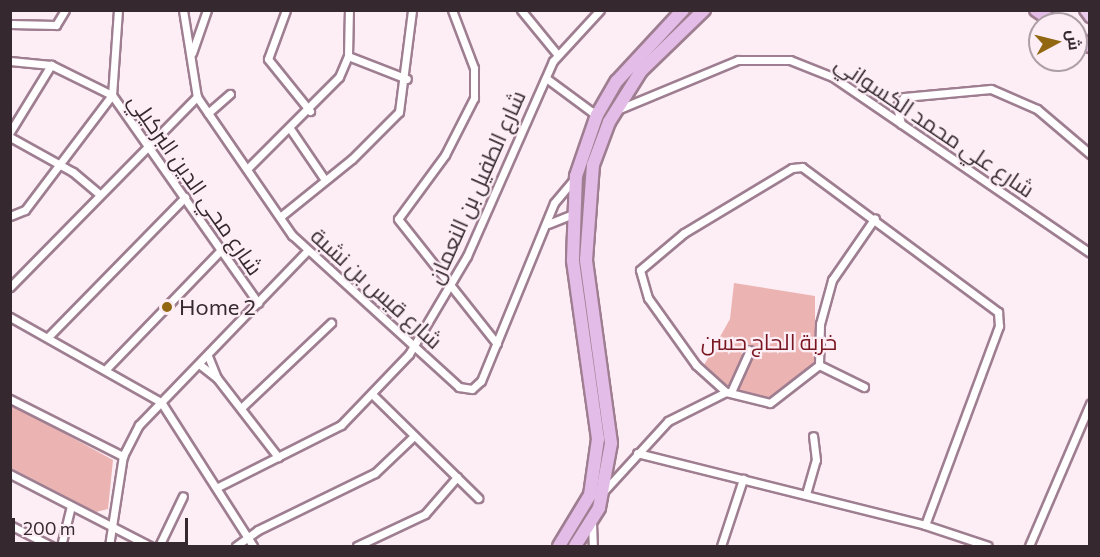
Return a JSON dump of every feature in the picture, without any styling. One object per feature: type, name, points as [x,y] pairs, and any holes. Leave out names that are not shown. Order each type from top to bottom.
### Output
[{"type":"highway","points":[[559,546],[590,495],[598,439],[573,260],[576,176],[596,111],[646,44],[682,10]]},
{"type":"highway","points":[[575,546],[592,522],[605,490],[610,456],[610,419],[585,229],[593,165],[616,110],[629,90],[669,40],[704,10]]},
{"type":"main road","points":[[1085,10],[1089,17]]},
{"type":"street","points":[[10,24],[56,26],[65,10]]},
{"type":"street","name":"شارع محي الدين البركيلي","points":[[118,10],[112,95],[150,144],[258,303]]},
{"type":"street","name":"شارع قيس بن نشبة","points":[[183,10],[197,97],[280,217],[307,251],[466,389],[481,381],[544,228],[576,176]]},
{"type":"street","points":[[191,56],[207,10]]},
{"type":"street","points":[[286,10],[268,59],[310,111]]},
{"type":"street","points":[[248,169],[329,93],[348,56],[350,10]]},
{"type":"street","points":[[280,217],[389,126],[402,106],[407,80],[412,10]]},
{"type":"street","points":[[452,10],[474,68],[474,98],[442,161],[398,219],[497,344]]},
{"type":"street","points":[[521,10],[557,54]]},
{"type":"street","name":"شارع الطفيل بن النعمان","points":[[218,488],[340,425],[374,396],[415,344],[451,288],[557,54],[600,10]]},
{"type":"street","points":[[348,56],[407,80]]},
{"type":"street","name":"شارع علي محمد الكسواني","points":[[616,110],[738,60],[765,57],[815,68],[1089,253]]},
{"type":"street","points":[[10,60],[51,65],[112,95],[57,163],[25,210],[10,216]]},
{"type":"street","points":[[10,132],[51,65]]},
{"type":"street","name":"شارع الطفيل بن النعمان","points":[[546,78],[585,107],[596,111]]},
{"type":"street","points":[[901,124],[897,106],[904,97],[991,89],[1037,109],[1089,154]]},
{"type":"street","points":[[629,90],[636,103]]},
{"type":"street","points":[[208,113],[231,94]]},
{"type":"street","points":[[10,287],[197,97]]},
{"type":"street","points":[[585,107],[590,136]]},
{"type":"street","points":[[291,130],[325,180]]},
{"type":"street","points":[[10,137],[57,163],[100,195]]},
{"type":"street","points":[[875,218],[829,290],[819,365],[770,403],[729,392],[696,365],[648,298],[639,275],[644,262],[795,167],[875,218],[995,307],[999,317],[925,525]]},
{"type":"street","points":[[48,337],[185,197]]},
{"type":"street","points":[[544,228],[573,214]]},
{"type":"street","points":[[106,369],[221,250]]},
{"type":"street","points":[[109,546],[123,456],[139,425],[307,251]]},
{"type":"street","points":[[10,316],[161,402],[253,546]]},
{"type":"street","points":[[242,408],[331,322]]},
{"type":"street","points":[[605,490],[660,427],[729,392],[750,350]]},
{"type":"street","points":[[208,356],[217,378]]},
{"type":"street","points":[[199,364],[217,378],[278,457]]},
{"type":"street","points":[[819,365],[864,387]]},
{"type":"street","points":[[374,396],[478,498]]},
{"type":"street","points":[[10,399],[123,456]]},
{"type":"street","points":[[1029,546],[1089,404]]},
{"type":"street","points":[[236,546],[375,473],[414,436]]},
{"type":"street","points":[[806,494],[816,460],[813,436]]},
{"type":"street","points":[[637,453],[925,525],[988,546]]},
{"type":"street","points":[[610,456],[615,471],[621,471]]},
{"type":"street","points":[[10,474],[150,546]]},
{"type":"street","points":[[357,546],[424,514],[457,477]]},
{"type":"street","points":[[721,546],[743,479]]},
{"type":"street","points":[[159,546],[183,496]]},
{"type":"street","points":[[61,546],[71,506]]},
{"type":"street","points":[[592,522],[593,546]]},
{"type":"street","points":[[10,525],[51,546]]},
{"type":"green space","name":"خربة الحاج حسن","points":[[734,283],[815,296],[815,364],[768,403],[699,374],[730,319]]},
{"type":"green space","points":[[11,404],[113,460],[108,509],[96,512],[11,468]]},
{"type":"place","name":"Home 2","points":[[167,307]]}]
